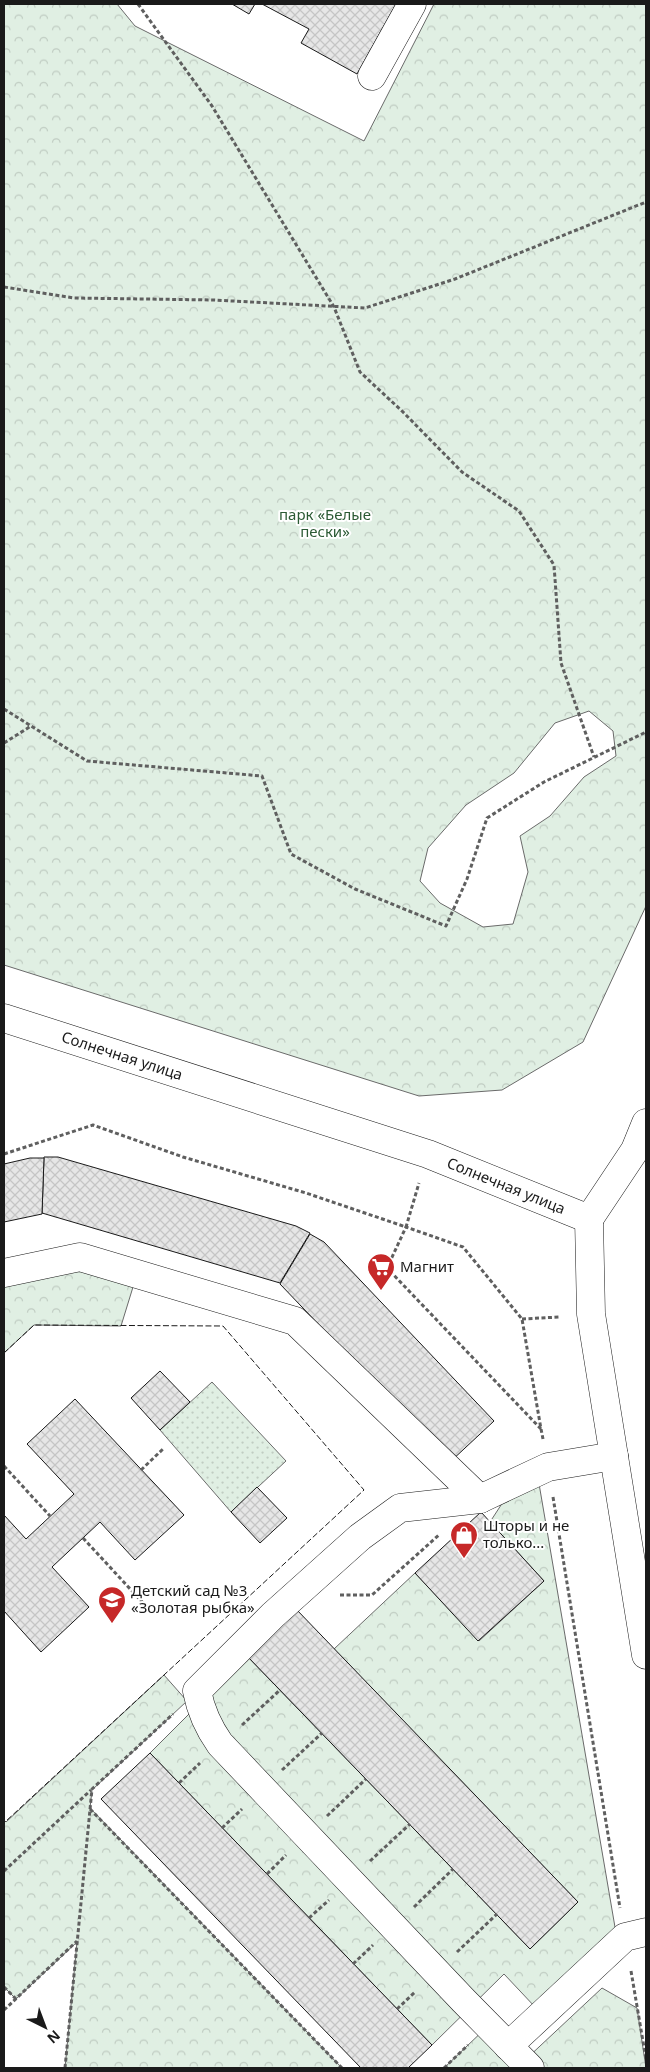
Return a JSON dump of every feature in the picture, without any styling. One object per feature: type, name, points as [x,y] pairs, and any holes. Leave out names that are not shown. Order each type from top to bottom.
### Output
[{"type":"street","points":[[372,76],[412,4]]},
{"type":"street","name":"Солнечная улица","points":[[4,1018],[428,1154],[589,1219]]},
{"type":"street","points":[[646,1123],[634,1150],[589,1219],[591,1314],[646,1655]]},
{"type":"street","points":[[4,1273],[80,1257],[295,1321],[480,1499]]},
{"type":"street","points":[[530,2068],[220,1744],[207,1726],[197,1692],[295,1595],[360,1537],[400,1508],[480,1499],[548,1466],[614,1456]]},
{"type":"street","points":[[508,2046],[636,1934]]},
{"type":"path","points":[[138,4],[212,106],[334,307],[360,372],[403,412],[462,472],[519,511],[554,564],[561,663],[594,757]]},
{"type":"path","points":[[4,287],[74,298],[214,300],[365,308],[455,278],[646,202]]},
{"type":"path","points":[[4,709],[87,761],[262,776],[291,854],[355,889],[446,926],[467,879],[488,818],[544,782],[646,732]]},
{"type":"path","points":[[4,743],[31,726]]},
{"type":"path","points":[[4,1154],[93,1125],[183,1157],[306,1193],[463,1247],[522,1319],[636,1934],[646,2059]]},
{"type":"path","points":[[419,1182],[406,1228],[387,1268],[541,1428]]},
{"type":"path","points":[[522,1319],[560,1317]]},
{"type":"path","points":[[141,1470],[163,1449]]},
{"type":"path","points":[[4,1466],[50,1516]]},
{"type":"path","points":[[295,1595],[372,1595],[444,1531]]},
{"type":"path","points":[[83,1538],[145,1605]]},
{"type":"path","points":[[4,1871],[197,1692]]},
{"type":"path","points":[[65,2068],[92,1789]]},
{"type":"path","points":[[90,1808],[342,2068]]},
{"type":"path","points":[[4,2010],[77,1941]]},
{"type":"path","points":[[4,1987],[16,1999]]},
{"type":"green space","name":"парк «Белые пески»","points":[[4,4],[117,4],[135,26],[364,141],[434,4],[646,4],[646,906],[583,1042],[502,1090],[419,1096],[4,965]],"holes":[[[589,711],[613,731],[616,756],[584,777],[550,816],[520,836],[528,872],[513,924],[483,927],[440,903],[420,881],[428,848],[466,805],[514,773],[555,723]]]},
{"type":"green space","points":[[80,1257],[137,1274],[121,1326],[34,1325],[4,1353],[4,1273]]},
{"type":"green space","points":[[212,1382],[286,1461],[231,1512],[160,1430]]},
{"type":"green space","points":[[537,1472],[616,1933],[536,2008],[504,1974],[432,2045],[150,1753],[247,1656],[530,1949],[578,1902],[334,1649],[415,1573],[479,1641],[544,1581],[490,1522],[503,1502]]},
{"type":"green space","points":[[164,1675],[187,1701],[92,1790],[90,1808],[342,2068],[65,2068],[77,1942],[16,1999],[4,1987],[4,1820],[6,1822]]},
{"type":"green space","points":[[602,1988],[637,2008],[646,2068],[444,2068],[488,2026],[524,2061]]},
{"type":"building","points":[[232,4],[255,4],[249,14]]},
{"type":"building","points":[[262,4],[396,4],[357,74],[301,43],[309,29]]},
{"type":"building","points":[[44,1157],[58,1157],[296,1226],[310,1233],[280,1283],[42,1213]]},
{"type":"building","points":[[30,1158],[44,1158],[42,1214],[4,1222],[4,1164]]},
{"type":"building","points":[[310,1234],[324,1242],[494,1421],[450,1462],[280,1284]]},
{"type":"building","points":[[160,1371],[190,1402],[160,1430],[131,1398]]},
{"type":"building","points":[[75,1399],[184,1515],[135,1560],[100,1522],[52,1567],[89,1607],[41,1652],[4,1611],[4,1515],[26,1539],[74,1494],[27,1444]]},
{"type":"building","points":[[257,1487],[287,1518],[260,1543],[231,1512]]},
{"type":"building","points":[[481,1512],[544,1581],[478,1641],[415,1573]]},
{"type":"building","points":[[296,1609],[578,1902],[530,1949],[247,1656]]},
{"type":"building","points":[[150,1753],[432,2045],[408,2068],[361,2068],[101,1799]]},
{"type":"fence","points":[[4,1353],[34,1325],[223,1326],[364,1490],[5,1822],[4,1820]]},
{"type":"place","name":"Магнит","points":[[381,1291]]},
{"type":"place","name":"Шторы и не только...","points":[[464,1559]]},
{"type":"place","name":"Детский сад №3 «Золотая рыбка»","points":[[112,1624]]}]
